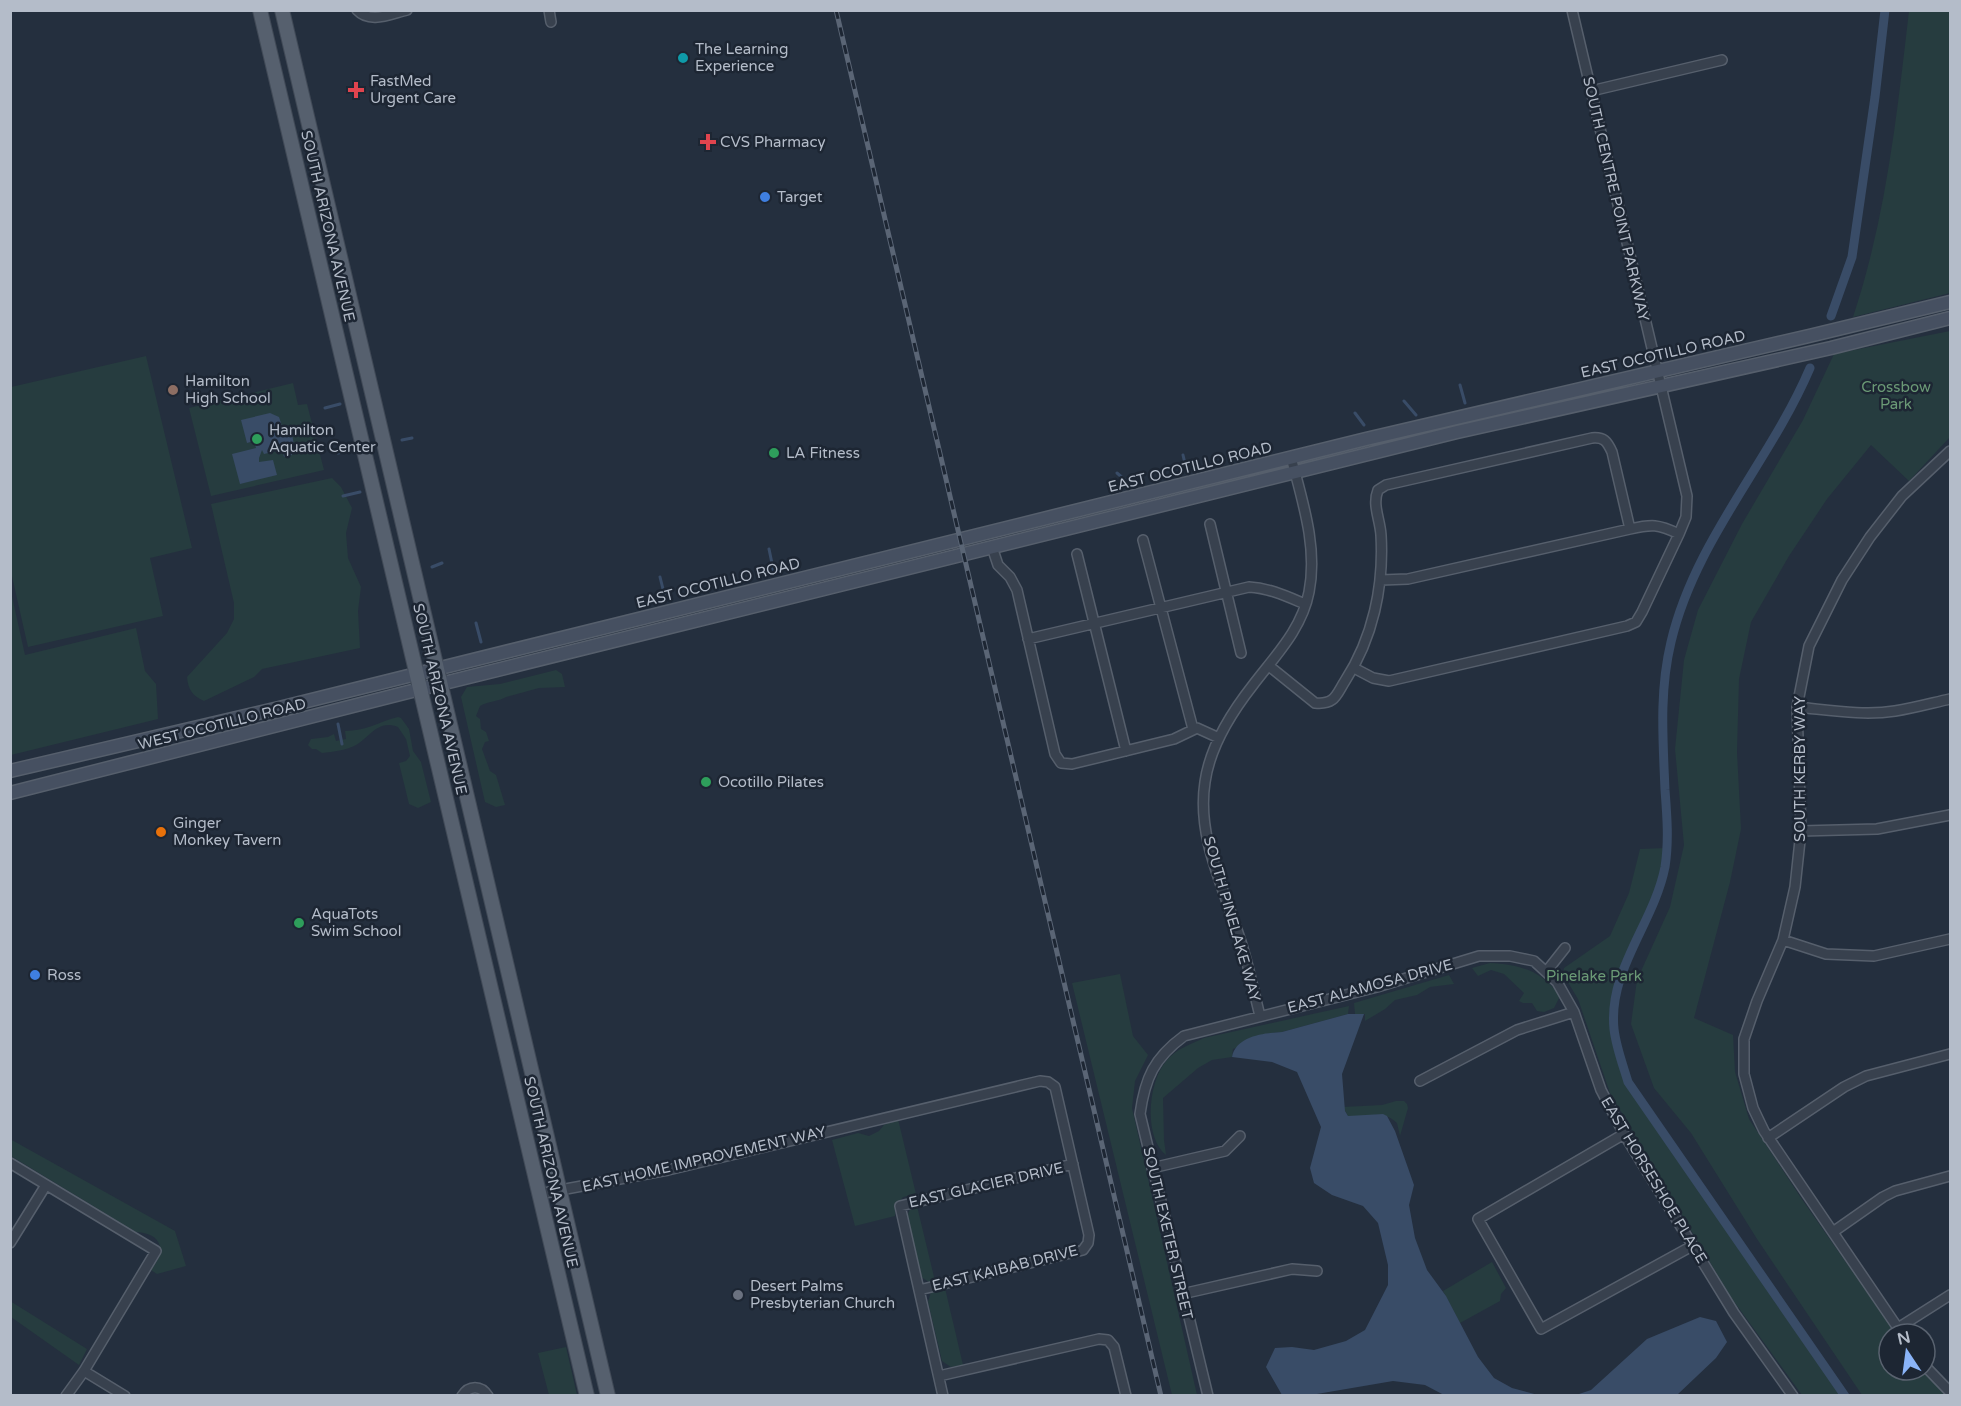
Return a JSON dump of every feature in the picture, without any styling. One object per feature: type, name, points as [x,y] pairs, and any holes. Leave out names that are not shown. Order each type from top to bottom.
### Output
[{"type":"main road","name":"SOUTH ARIZONA AVENUE","points":[[260,10],[587,1395]]},
{"type":"main road","name":"SOUTH ARIZONA AVENUE","points":[[282,10],[608,1395]]},
{"type":"main road","name":"EAST OCOTILLO ROAD","points":[[438,668],[1291,457],[1950,302]]},
{"type":"main road","name":"EAST OCOTILLO ROAD","points":[[441,684],[1457,432],[1831,348],[1950,318]]},
{"type":"main road","points":[[648,615],[651,631]]},
{"type":"main road","name":"WEST OCOTILLO ROAD","points":[[10,771],[438,668]]},
{"type":"main road","name":"WEST OCOTILLO ROAD","points":[[10,793],[441,684]]},
{"type":"street","points":[[360,13],[372,18],[407,10]]},
{"type":"street","points":[[549,10],[551,22]]},
{"type":"street","name":"SOUTH CENTRE POINT PARKWAY","points":[[1354,668],[1373,678],[1389,681],[1636,622],[1686,517],[1687,495],[1572,10]]},
{"type":"street","points":[[1591,91],[1722,60]]},
{"type":"street","points":[[1269,666],[1316,703],[1330,703],[1335,698],[1354,668],[1371,625],[1381,580],[1381,533],[1375,497],[1378,490],[1386,485],[1592,438],[1601,438],[1607,442],[1612,452],[1630,529]]},
{"type":"street","name":"SOUTH KERBY WAY","points":[[1894,1322],[1768,1138],[1753,1108],[1744,1074],[1744,1039],[1757,1001],[1783,940],[1795,886],[1802,831],[1797,706],[1809,646],[1852,564],[1902,496],[1950,451]]},
{"type":"street","name":"SOUTH PINELAKE WAY","points":[[1260,1016],[1242,945],[1213,863],[1203,808],[1205,782],[1212,751],[1227,722],[1292,633],[1309,592],[1310,543],[1291,457]]},
{"type":"street","points":[[1210,524],[1241,653]]},
{"type":"street","points":[[1381,580],[1407,579],[1649,524],[1662,526],[1679,534]]},
{"type":"street","points":[[1143,540],[1192,729]]},
{"type":"street","points":[[992,547],[998,565],[1015,584],[1055,753],[1059,760],[1067,765],[1174,739],[1192,729],[1200,728],[1219,738]]},
{"type":"street","points":[[1077,554],[1126,751]]},
{"type":"street","points":[[1028,639],[1249,587],[1262,587],[1305,604]]},
{"type":"street","points":[[1797,706],[1872,713],[1894,711],[1950,699]]},
{"type":"street","points":[[1802,831],[1877,829],[1950,815]]},
{"type":"street","points":[[1783,940],[1826,954],[1874,956],[1950,939]]},
{"type":"street","points":[[1546,972],[1565,948]]},
{"type":"street","name":"EAST ALAMOSA DRIVE","points":[[1151,1070],[1167,1048],[1184,1036],[1377,987],[1479,956],[1510,956],[1534,961]]},
{"type":"street","name":"EAST HORSESHOE PLACE","points":[[1534,961],[1557,982],[1574,1012],[1601,1090],[1624,1134],[1734,1313],[1790,1395]]},
{"type":"street","points":[[1420,1081],[1517,1030],[1574,1012]]},
{"type":"street","points":[[1768,1138],[1844,1087],[1866,1076],[1950,1054]]},
{"type":"street","name":"SOUTH EXETER STREET","points":[[1151,1070],[1144,1089],[1140,1114],[1208,1395]]},
{"type":"street","name":"EAST HOME IMPROVEMENT WAY","points":[[539,1194],[668,1170],[1041,1081],[1048,1082],[1055,1087],[1073,1164]]},
{"type":"street","points":[[1624,1134],[1478,1219],[1541,1329],[1692,1246]]},
{"type":"street","points":[[1152,1168],[1225,1151],[1240,1136]]},
{"type":"street","points":[[10,1164],[156,1251],[84,1371],[66,1395]]},
{"type":"street","name":"EAST GLACIER DRIVE","points":[[919,1290],[900,1206],[1073,1164]]},
{"type":"street","name":"EAST KAIBAB DRIVE","points":[[919,1290],[1083,1250],[1088,1243],[1089,1235],[1073,1164]]},
{"type":"street","points":[[1833,1232],[1895,1191],[1950,1176]]},
{"type":"street","points":[[10,1243],[46,1185]]},
{"type":"street","points":[[1182,1294],[1292,1269],[1317,1271]]},
{"type":"street","points":[[919,1290],[944,1395]]},
{"type":"street","points":[[1912,1322],[1950,1295]]},
{"type":"street","points":[[939,1376],[1099,1340],[1108,1340],[1114,1347],[1126,1395]]},
{"type":"street","points":[[84,1371],[125,1395]]},
{"type":"street","points":[[462,1395],[476,1387],[488,1395]]},
{"type":"green space","points":[[1909,11],[1950,11],[1950,293],[1853,317],[1874,242],[1889,166]]},
{"type":"green space","name":"Crossbow Park","points":[[1950,331],[1950,437],[1909,481],[1871,445],[1827,499],[1789,556],[1751,622],[1739,679],[1737,752],[1741,829],[1730,882],[1694,1018],[1733,1035],[1735,1072],[1749,1119],[1888,1322],[1877,1322],[1877,1382],[1937,1382],[1949,1395],[1862,1395],[1757,1239],[1691,1133],[1654,1088],[1631,1024],[1637,980],[1670,907],[1684,845],[1675,749],[1684,660],[1698,610],[1742,524],[1803,420],[1834,354]]},
{"type":"green space","points":[[146,356],[192,548],[150,558],[163,616],[28,647],[11,572],[11,387]]},
{"type":"green space","name":"Hamilton Aquatic Center","points":[[293,383],[298,405],[307,404],[324,470],[211,496],[189,408]]},
{"type":"green space","points":[[332,478],[341,487],[352,508],[346,533],[348,558],[361,587],[358,611],[360,648],[262,669],[254,677],[204,701],[200,699],[190,689],[187,677],[227,633],[234,619],[234,603],[211,504]]},
{"type":"green space","points":[[11,592],[25,655],[136,628],[145,671],[156,684],[158,719],[11,755]]},
{"type":"green space","points":[[556,670],[562,674],[565,687],[539,688],[480,706],[476,716],[480,719],[481,729],[486,732],[489,741],[485,742],[482,749],[490,771],[496,775],[505,805],[496,807],[485,802],[461,697],[467,687],[500,684]]},
{"type":"green space","points":[[398,717],[409,729],[413,751],[421,762],[431,802],[418,808],[409,804],[399,763],[406,761],[410,756],[406,739],[398,727],[385,725],[356,745],[340,750],[322,753],[308,745],[311,739],[334,734],[336,741],[346,739],[345,731],[366,728]]},
{"type":"green space","name":"Pinelake Park","points":[[1666,848],[1658,889],[1627,955],[1617,986],[1613,1034],[1620,1065],[1628,1084],[1643,1108],[1841,1395],[1802,1395],[1730,1296],[1610,1093],[1578,999],[1563,974],[1564,968],[1610,936],[1629,893],[1640,849]]},
{"type":"green space","points":[[1490,963],[1520,967],[1545,980],[1560,996],[1554,1008],[1544,1012],[1537,1011],[1532,1003],[1519,1001],[1524,993],[1504,974],[1491,970],[1478,976],[1472,968]]},
{"type":"green space","points":[[1120,974],[1133,1036],[1148,1055],[1135,1081],[1132,1108],[1197,1395],[1172,1395],[1072,983]]},
{"type":"green space","points":[[1449,975],[1454,984],[1430,987],[1417,995],[1395,1000],[1365,1021],[1365,1014],[1355,1014],[1354,1003]]},
{"type":"green space","points":[[1349,1006],[1348,1014],[1272,1033],[1233,1049],[1232,1057],[1212,1060],[1198,1068],[1163,1098],[1166,1155],[1159,1147],[1151,1123],[1152,1095],[1161,1069],[1175,1053],[1204,1038]]},
{"type":"green space","points":[[1404,1101],[1408,1108],[1400,1136],[1397,1123],[1391,1118],[1379,1115],[1348,1116],[1343,1107],[1382,1105]]},
{"type":"green space","points":[[898,1119],[916,1194],[903,1197],[895,1207],[895,1216],[855,1226],[832,1140],[858,1133],[869,1136],[879,1131],[884,1125]]},
{"type":"green space","points":[[10,1139],[175,1231],[186,1266],[157,1274],[151,1270],[160,1250],[156,1239],[145,1233],[136,1232],[11,1156]]},
{"type":"green space","points":[[917,1206],[935,1281],[929,1282],[921,1277],[906,1218],[910,1209]]},
{"type":"green space","points":[[1492,1262],[1506,1288],[1501,1294],[1500,1301],[1460,1323],[1443,1291]]},
{"type":"green space","points":[[945,1288],[963,1365],[951,1367],[942,1361],[928,1302],[931,1292]]},
{"type":"green space","points":[[10,1301],[87,1349],[79,1365],[11,1317]]},
{"type":"green space","points":[[566,1347],[577,1395],[549,1395],[538,1353]]},
{"type":"water","points":[[270,413],[279,417],[285,435],[292,434],[295,451],[292,455],[284,457],[283,453],[278,454],[277,451],[264,454],[262,450],[259,462],[273,460],[277,475],[240,484],[232,454],[256,448],[254,441],[247,443],[241,420]]},
{"type":"water","points":[[1348,1014],[1364,1014],[1342,1074],[1345,1111],[1348,1116],[1383,1114],[1387,1116],[1395,1131],[1414,1185],[1409,1205],[1415,1238],[1427,1270],[1446,1296],[1478,1357],[1494,1378],[1512,1388],[1538,1395],[1444,1395],[1425,1385],[1393,1381],[1311,1395],[1282,1395],[1266,1367],[1275,1348],[1292,1347],[1314,1350],[1346,1341],[1365,1330],[1388,1285],[1388,1265],[1378,1223],[1363,1206],[1332,1195],[1314,1183],[1310,1168],[1321,1127],[1297,1072],[1272,1062],[1232,1057],[1239,1044],[1252,1037],[1282,1032]]},
{"type":"water","points":[[1700,1317],[1716,1321],[1727,1342],[1716,1358],[1677,1395],[1576,1395],[1591,1390],[1647,1339]]},
{"type":"waterway","points":[[1831,316],[1852,257],[1885,10]]},
{"type":"waterway","points":[[1810,368],[1794,403],[1697,569],[1682,605],[1671,642],[1665,679],[1663,716],[1667,828],[1665,867],[1652,908],[1618,987],[1614,1007],[1614,1029],[1628,1082],[1845,1396]]},
{"type":"waterway","points":[[1460,385],[1465,403]]},
{"type":"waterway","points":[[1404,401],[1416,415]]},
{"type":"waterway","points":[[325,408],[340,404]]},
{"type":"waterway","points":[[1355,413],[1364,425]]},
{"type":"waterway","points":[[402,440],[412,438]]},
{"type":"waterway","points":[[338,453],[351,450]]},
{"type":"waterway","points":[[1183,455],[1187,472]]},
{"type":"waterway","points":[[1117,473],[1132,486]]},
{"type":"waterway","points":[[343,496],[360,492]]},
{"type":"waterway","points":[[769,549],[774,573]]},
{"type":"waterway","points":[[432,567],[442,563]]},
{"type":"waterway","points":[[660,577],[665,597]]},
{"type":"waterway","points":[[476,623],[481,642]]},
{"type":"waterway","points":[[338,724],[342,744]]},
{"type":"railway","points":[[836,10],[1161,1396]]},
{"type":"place","name":"The Learning Experience","points":[[683,58]]},
{"type":"place","name":"FastMed Urgent Care","points":[[356,90]]},
{"type":"place","name":"CVS Pharmacy","points":[[708,142]]},
{"type":"place","name":"Target","points":[[765,197]]},
{"type":"place","name":"Hamilton High School","points":[[173,390]]},
{"type":"place","name":"Hamilton Aquatic Center","points":[[257,439]]},
{"type":"place","name":"LA Fitness","points":[[774,453]]},
{"type":"place","name":"Ocotillo Pilates","points":[[706,782]]},
{"type":"place","name":"Ginger Monkey Tavern","points":[[161,832]]},
{"type":"place","name":"AquaTots Swim School","points":[[299,923]]},
{"type":"place","name":"Ross","points":[[35,975]]},
{"type":"place","name":"Desert Palms Presbyterian Church","points":[[738,1295]]}]
